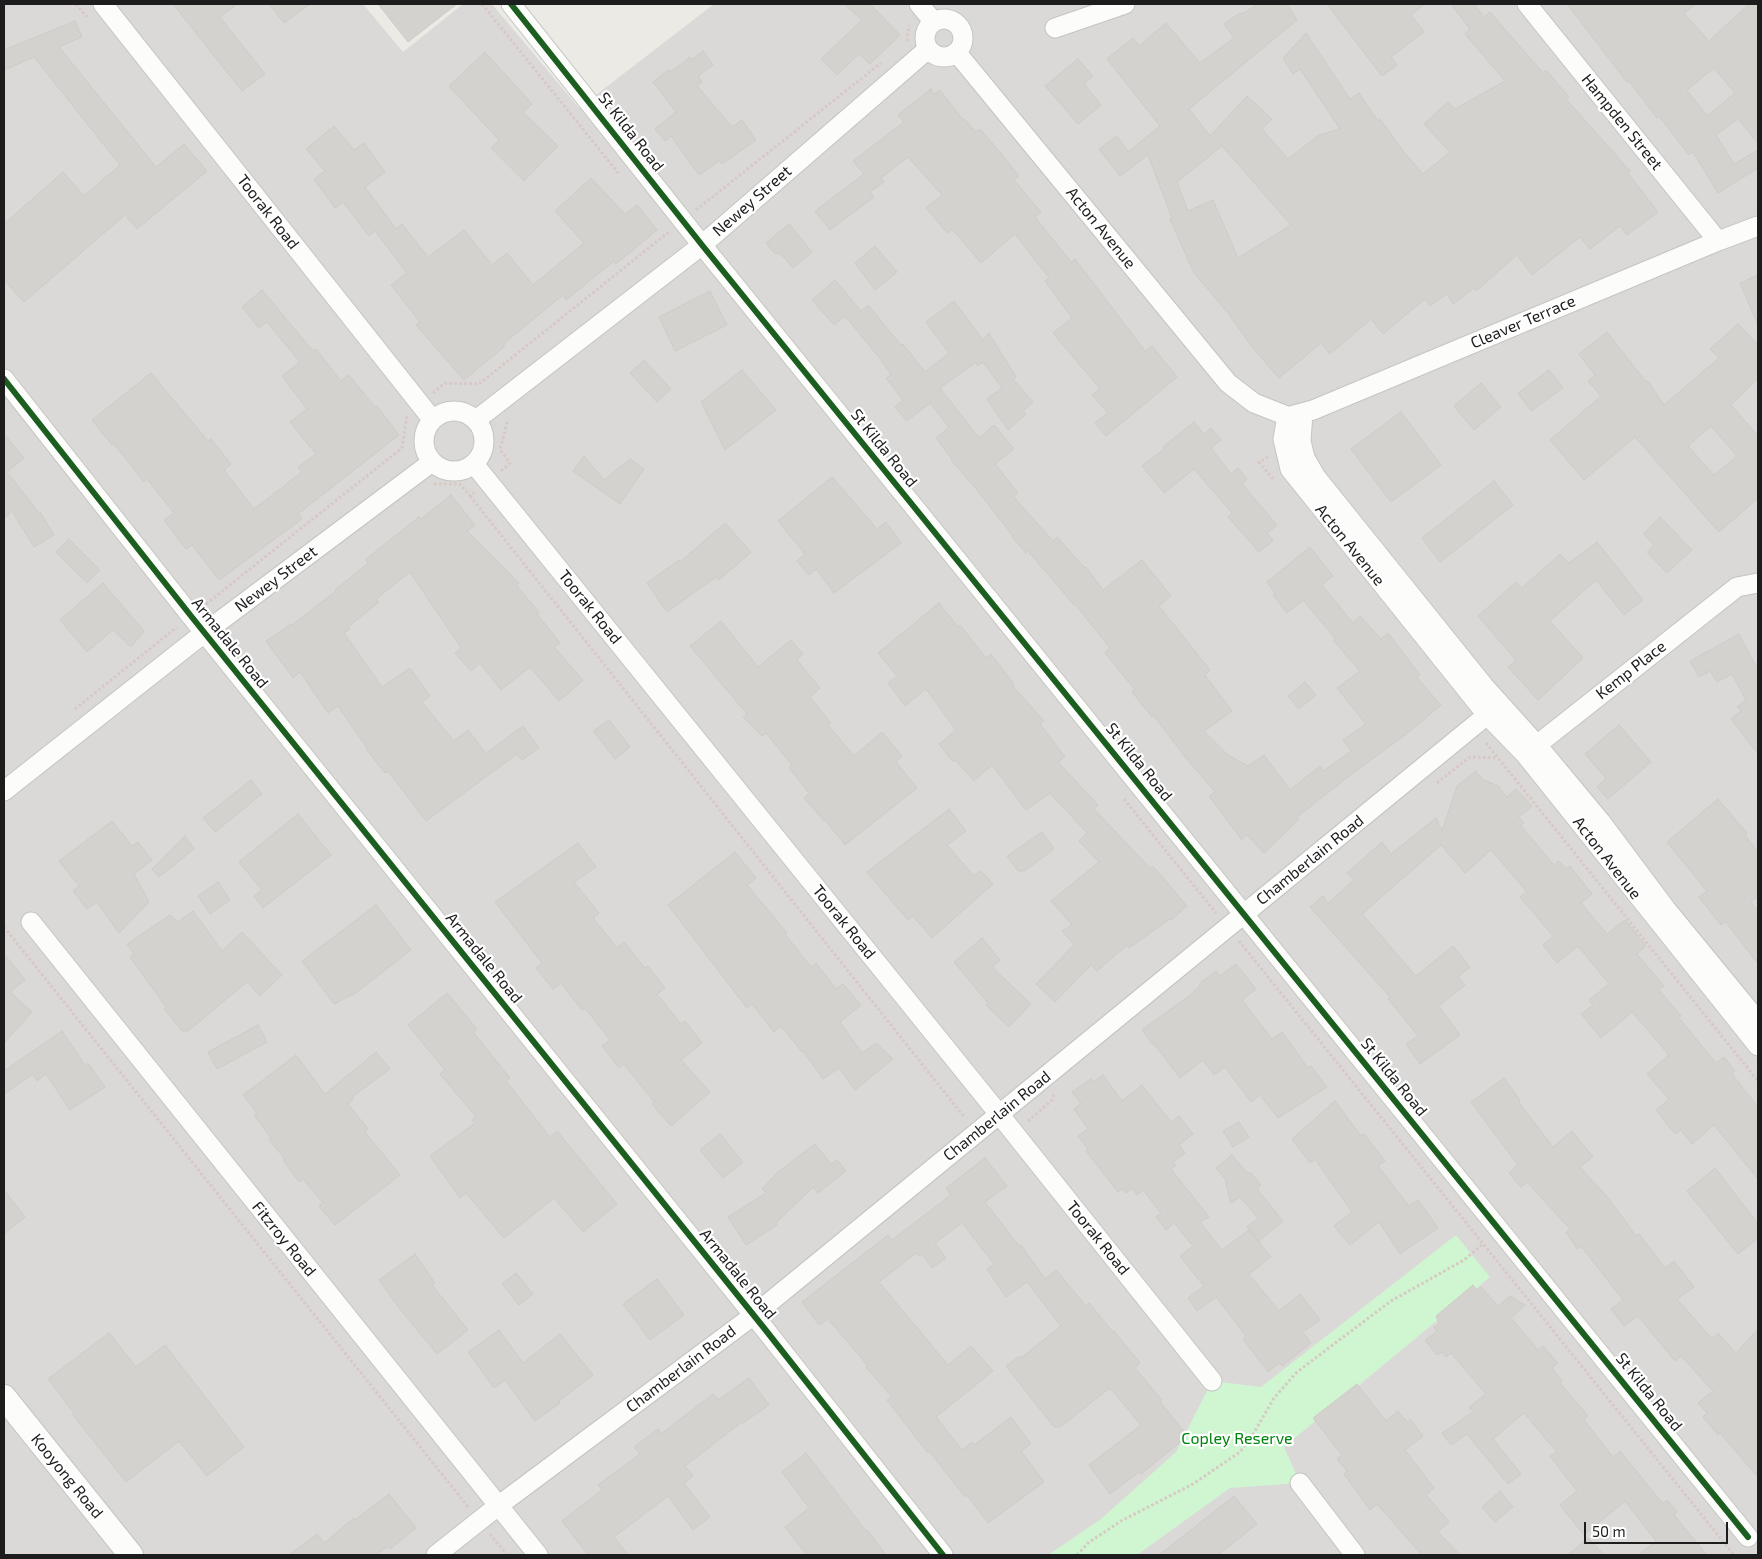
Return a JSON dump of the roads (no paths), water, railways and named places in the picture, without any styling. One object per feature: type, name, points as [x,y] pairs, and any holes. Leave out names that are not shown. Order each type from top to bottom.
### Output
[{"type":"street","name":"Toorak Road","points":[[103,4],[432,419]]},
{"type":"street","name":"St Kilda Road","points":[[511,4],[702,245],[1748,1537]]},
{"type":"street","points":[[919,4],[933,21]]},
{"type":"street","points":[[1055,28],[1125,4]]},
{"type":"street","name":"Hampden Street","points":[[1527,4],[1718,241]]},
{"type":"street","points":[[945,18],[957,23],[963,38],[963,44],[957,53],[948,57],[941,57],[928,49],[924,34],[933,21],[945,18]]},
{"type":"street","name":"Newey Street","points":[[476,420],[702,245],[928,49]]},
{"type":"street","name":"Acton Avenue","points":[[957,53],[1228,383],[1254,403],[1295,414]]},
{"type":"street","name":"Cleaver Terrace","points":[[1295,414],[1312,410],[1758,226]]},
{"type":"street","name":"Armadale Road","points":[[4,379],[204,633],[754,1315],[943,1555]]},
{"type":"street","points":[[460,411],[476,420],[483,432],[483,450],[474,464],[464,470],[446,471],[432,462],[425,451],[424,434],[432,419],[442,413],[460,411]]},
{"type":"street","name":"Acton Avenue","points":[[1295,414],[1282,439],[1290,469],[1487,715],[1531,750],[1601,822],[1666,909],[1758,1021]]},
{"type":"street","name":"Acton Avenue","points":[[1295,414],[1305,458],[1316,477],[1484,686],[1681,952],[1758,1046]]},
{"type":"street","name":"Newey Street","points":[[4,791],[204,633],[432,462]]},
{"type":"street","name":"Toorak Road","points":[[474,464],[1000,1114],[1212,1381]]},
{"type":"street","name":"Kemp Place","points":[[1531,750],[1737,587],[1758,583]]},
{"type":"street","name":"Chamberlain Road","points":[[436,1555],[498,1506],[754,1315],[1487,715]]},
{"type":"street","name":"Fitzroy Road","points":[[31,922],[538,1555]]},
{"type":"street","name":"Kooyong Road","points":[[4,1397],[131,1555]]},
{"type":"street","points":[[1300,1483],[1355,1555]]},
{"type":"park label","name":"Copley Reserve","points":[[1237,1439]]}]
